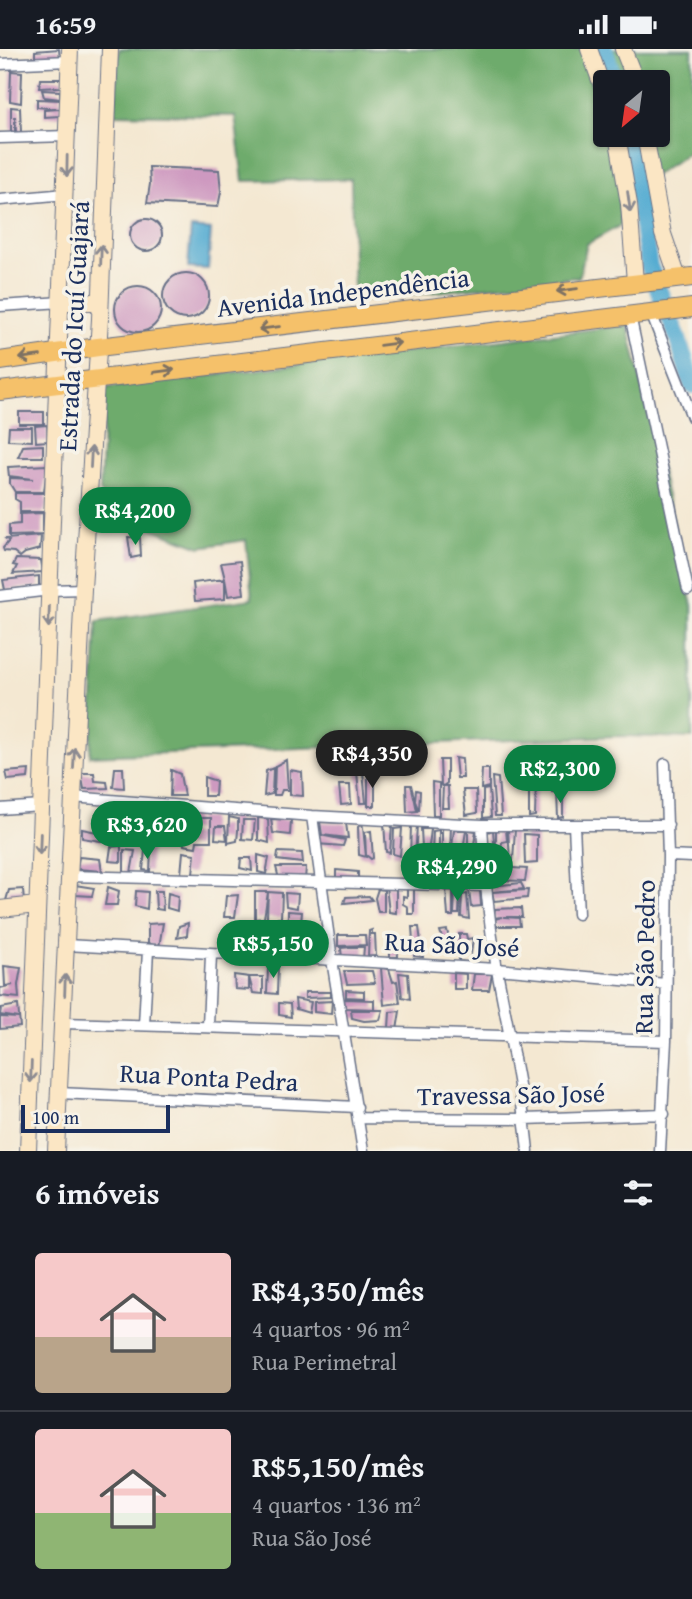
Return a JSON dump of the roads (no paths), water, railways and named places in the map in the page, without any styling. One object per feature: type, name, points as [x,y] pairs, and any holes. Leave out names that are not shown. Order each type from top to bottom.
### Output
[{"type":"main road","name":"Estrada do Icuí Guajará","points":[[57,1151],[72,797],[98,347],[110,49]]},
{"type":"main road","points":[[589,49],[596,70]]},
{"type":"main road","points":[[624,49],[632,70]]},
{"type":"main road","name":"Estrada do Icuí Guajará","points":[[28,1151],[70,55]]},
{"type":"main road","points":[[619,147],[629,204],[635,282]]},
{"type":"main road","points":[[647,147],[663,234],[681,278]]},
{"type":"main road","name":"Avenida Independência","points":[[0,361],[681,278]]},
{"type":"main road","points":[[62,302],[100,302]]},
{"type":"main road","points":[[0,391],[689,308]]},
{"type":"main road","points":[[304,355],[312,351],[315,345],[315,322]]},
{"type":"main road","points":[[0,909],[37,905]]},
{"type":"street","points":[[0,64],[70,55]]},
{"type":"street","points":[[0,138],[68,136]]},
{"type":"street","points":[[0,200],[66,194]]},
{"type":"street","points":[[0,306],[62,302]]},
{"type":"street","points":[[654,312],[692,417]]},
{"type":"street","points":[[630,315],[688,590]]},
{"type":"street","points":[[0,596],[83,589]]},
{"type":"street","name":"Rua São Pedro","points":[[660,1151],[666,1041],[668,825],[665,764]]},
{"type":"street","points":[[72,797],[312,816],[482,825],[668,825]]},
{"type":"street","points":[[0,810],[41,806]]},
{"type":"street","points":[[312,816],[363,1151]]},
{"type":"street","points":[[482,825],[485,886],[497,969],[525,1119],[528,1151]]},
{"type":"street","points":[[574,825],[578,914]]},
{"type":"street","points":[[668,856],[692,856]]},
{"type":"street","points":[[68,876],[485,886]]},
{"type":"street","name":"Rua São José","points":[[66,945],[497,969],[666,984]]},
{"type":"street","points":[[144,1025],[148,950]]},
{"type":"street","points":[[208,1026],[211,955]]},
{"type":"street","points":[[63,1023],[666,1041]]},
{"type":"street","name":"Rua Ponta Pedra","points":[[59,1093],[358,1112]]},
{"type":"street","name":"Travessa São José","points":[[358,1112],[525,1119],[664,1114]]},
{"type":"water","points":[[191,228],[211,230],[208,269],[188,268]]},
{"type":"waterway","points":[[604,49],[611,70]]},
{"type":"waterway","points":[[631,147],[649,266],[677,336],[692,385]]}]
